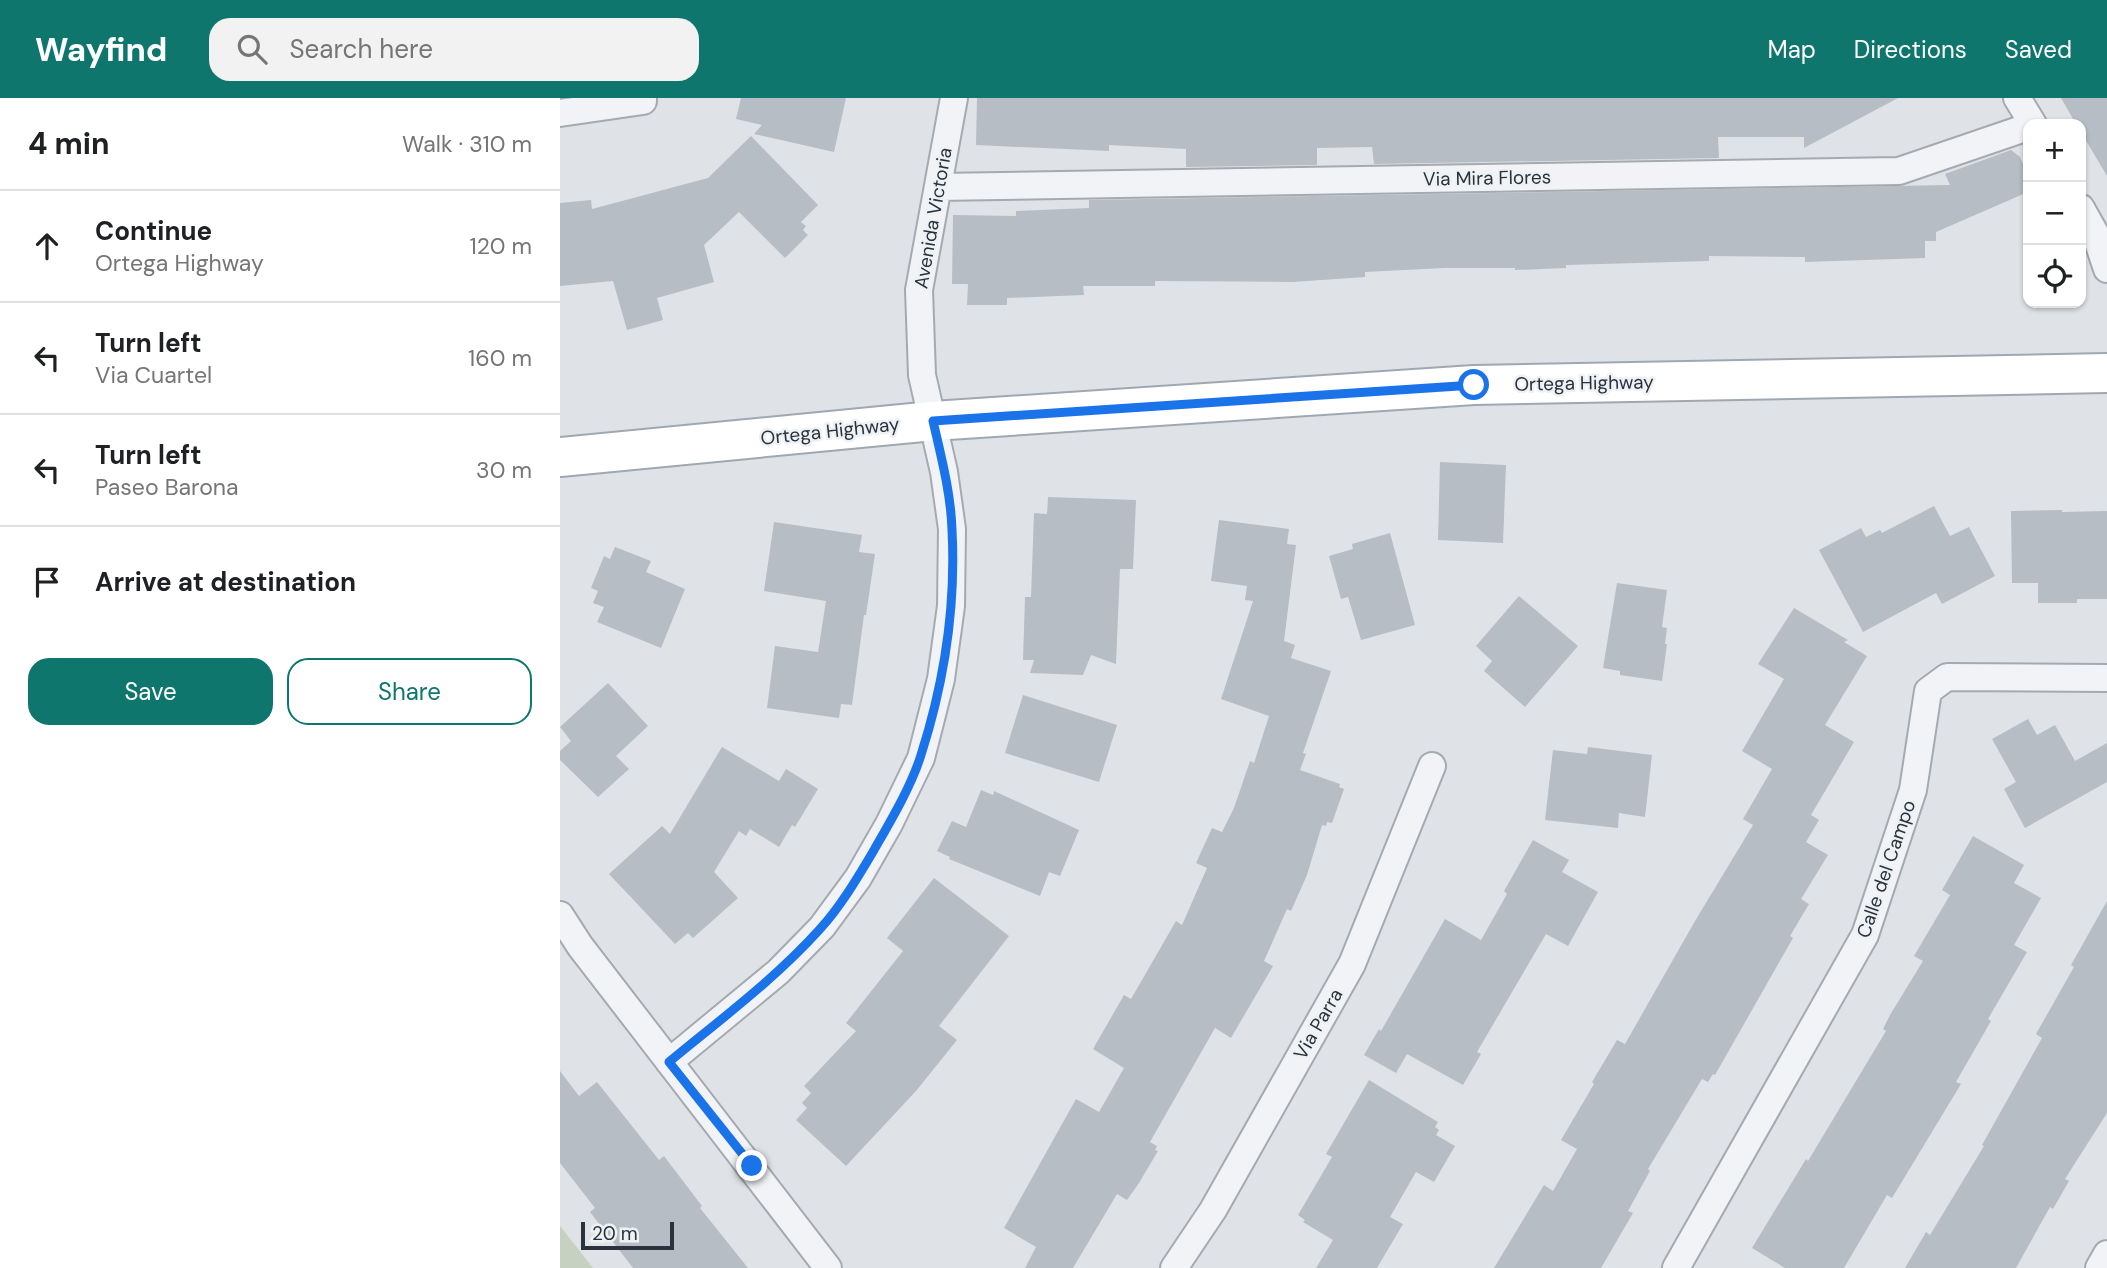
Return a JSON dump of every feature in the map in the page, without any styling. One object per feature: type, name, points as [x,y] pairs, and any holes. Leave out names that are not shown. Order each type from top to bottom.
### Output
[{"type":"main road","name":"Ortega Highway","points":[[560,457],[933,421],[1474,385],[2107,373]]},
{"type":"street","name":"Avenida Victoria","points":[[669,1062],[778,972],[822,927],[858,878],[889,824],[921,758],[941,680],[951,606],[952,529],[944,472],[922,375],[919,290],[954,98]]},
{"type":"street","points":[[2017,98],[2030,119]]},
{"type":"street","points":[[560,113],[643,99]]},
{"type":"street","name":"Via Mira Flores","points":[[938,187],[1899,171],[2023,129]]},
{"type":"street","points":[[2086,217],[2095,233],[2107,269]]},
{"type":"street","name":"Calle del Campo","points":[[1676,1268],[1865,935],[1913,790],[1928,691],[1947,677],[2107,678]]},
{"type":"street","name":"Via Parra","points":[[1174,1268],[1213,1210],[1352,964],[1432,766]]},
{"type":"street","points":[[560,915],[580,946],[828,1268]]},
{"type":"street","points":[[2099,1268],[2107,1254]]},
{"type":"green space","points":[[560,1226],[593,1268],[560,1268]]},
{"type":"building","points":[[741,98],[846,98],[834,152],[754,134],[762,125],[736,119]]},
{"type":"building","points":[[977,98],[1898,98],[1804,148],[1804,137],[1718,137],[1719,158],[1374,164],[1372,147],[1317,148],[1317,165],[1186,167],[1186,149],[1109,145],[1109,151],[976,145]]},
{"type":"building","points":[[2061,98],[2107,98],[2107,176],[2086,140],[2086,119],[2073,119]]},
{"type":"building","points":[[751,136],[818,205],[801,222],[806,226],[803,230],[808,235],[785,258],[739,212],[704,245],[714,282],[657,298],[663,320],[627,330],[613,281],[560,286],[560,203],[591,200],[592,209],[708,178]]},
{"type":"building","points":[[2011,150],[2020,157],[2023,164],[2023,194],[1936,232],[1936,241],[1925,241],[1925,258],[1805,262],[1805,257],[1709,256],[1709,261],[1566,265],[1566,268],[1444,268],[1365,272],[1365,277],[1293,282],[1155,281],[1155,286],[1083,286],[1084,295],[1007,298],[1007,305],[967,305],[968,284],[952,284],[953,215],[1016,216],[1016,211],[1089,208],[1089,200],[1950,185],[1945,174]]},
{"type":"building","points":[[1440,462],[1506,465],[1503,543],[1438,540]]},
{"type":"building","points":[[1048,497],[1136,500],[1133,569],[1120,569],[1116,664],[1091,655],[1083,675],[1030,673],[1034,660],[1023,660],[1025,597],[1031,597],[1034,513],[1047,514]]},
{"type":"building","points":[[1934,506],[1950,536],[1969,527],[1995,576],[1942,604],[1936,593],[1863,632],[1819,550],[1861,528],[1866,537],[1880,530],[1882,533]]},
{"type":"building","points":[[2011,511],[2107,511],[2107,599],[2077,599],[2077,603],[2038,603],[2038,583],[2012,583]]},
{"type":"building","points":[[1219,520],[1289,529],[1287,544],[1296,545],[1284,641],[1295,645],[1291,658],[1331,671],[1303,753],[1306,754],[1300,770],[1340,784],[1339,787],[1344,789],[1332,823],[1322,825],[1307,875],[1291,911],[1287,909],[1264,961],[1273,966],[1231,1038],[1215,1028],[1150,1142],[1157,1146],[1155,1150],[1158,1151],[1139,1183],[1127,1200],[1117,1194],[1073,1268],[1025,1268],[1036,1247],[1004,1228],[1076,1099],[1099,1112],[1124,1068],[1093,1049],[1124,995],[1131,999],[1176,921],[1182,925],[1207,868],[1196,863],[1212,828],[1222,832],[1234,808],[1250,761],[1254,763],[1269,716],[1221,699],[1253,601],[1245,600],[1247,586],[1211,581]]},
{"type":"building","points":[[774,522],[862,535],[859,552],[875,554],[852,705],[841,704],[839,718],[767,708],[775,646],[818,652],[826,601],[764,591]]},
{"type":"building","points":[[1390,533],[1415,625],[1361,640],[1348,597],[1341,599],[1329,556],[1353,549],[1352,544]]},
{"type":"building","points":[[615,547],[651,561],[646,572],[685,589],[661,648],[597,622],[604,607],[593,603],[598,591],[591,588],[604,556],[610,559]]},
{"type":"building","points":[[1617,583],[1667,590],[1662,627],[1667,628],[1667,644],[1662,681],[1620,675],[1620,671],[1603,668]]},
{"type":"building","points":[[1519,596],[1578,646],[1525,707],[1484,671],[1492,661],[1476,646]]},
{"type":"building","points":[[1794,608],[1848,640],[1844,642],[1867,656],[1825,725],[1854,742],[1811,815],[1819,820],[1806,842],[1828,855],[1801,899],[1809,904],[1790,936],[1793,938],[1715,1075],[1713,1074],[1708,1082],[1702,1079],[1648,1169],[1650,1171],[1628,1211],[1633,1213],[1601,1268],[1494,1268],[1544,1185],[1553,1191],[1577,1149],[1561,1140],[1594,1084],[1592,1082],[1617,1040],[1625,1044],[1753,825],[1743,819],[1772,769],[1742,751],[1784,679],[1758,664]]},
{"type":"building","points":[[608,683],[648,726],[616,756],[629,769],[598,797],[560,760],[560,751],[571,741],[560,727]]},
{"type":"building","points":[[1023,695],[1117,725],[1099,782],[1005,753]]},
{"type":"building","points":[[2028,719],[2037,735],[2055,725],[2075,761],[2107,743],[2107,782],[2025,828],[2004,789],[2016,782],[1992,739]]},
{"type":"building","points":[[722,747],[779,781],[786,769],[818,789],[795,827],[792,825],[779,847],[750,829],[746,836],[739,831],[714,872],[738,898],[693,938],[688,933],[675,944],[609,874],[662,826],[670,834]]},
{"type":"building","points":[[1588,747],[1652,755],[1645,817],[1619,813],[1618,828],[1545,820],[1553,750],[1587,754]]},
{"type":"building","points":[[981,790],[993,795],[994,791],[1079,830],[1060,876],[1049,872],[1040,896],[949,859],[950,857],[937,851],[952,821],[966,827]]},
{"type":"building","points":[[1973,836],[2024,865],[2014,883],[2041,898],[2014,945],[2027,952],[1988,1019],[1991,1021],[1956,1082],[1961,1084],[1892,1198],[1887,1195],[1844,1268],[1785,1268],[1752,1248],[1886,1031],[1883,1029],[1890,1015],[1923,961],[1914,956],[1950,895],[1942,890]]},
{"type":"building","points":[[1533,840],[1569,860],[1562,872],[1598,892],[1568,946],[1546,934],[1477,1052],[1481,1054],[1463,1085],[1407,1054],[1396,1073],[1364,1055],[1379,1029],[1381,1031],[1445,919],[1481,940],[1507,894],[1504,891]]},
{"type":"building","points":[[934,878],[1009,936],[939,1026],[957,1040],[916,1091],[846,1166],[796,1120],[807,1108],[802,1103],[811,1093],[804,1086],[856,1031],[846,1023],[903,951],[887,938]]},
{"type":"building","points":[[2107,901],[2107,1113],[2065,1179],[2069,1181],[2053,1209],[2050,1207],[2016,1268],[1905,1268],[1926,1232],[1930,1235],[1984,1146],[1982,1145],[2042,1038],[2036,1034]]},
{"type":"building","points":[[560,1071],[579,1096],[597,1082],[659,1160],[664,1156],[702,1206],[700,1208],[748,1268],[633,1268],[590,1212],[595,1208],[560,1163]]},
{"type":"building","points":[[1369,1080],[1438,1122],[1435,1127],[1439,1130],[1436,1135],[1455,1146],[1434,1182],[1416,1172],[1390,1217],[1403,1224],[1377,1268],[1316,1268],[1333,1240],[1303,1222],[1305,1220],[1298,1215],[1332,1157],[1326,1154]]},
{"type":"route","points":[[752,1166],[669,1062],[778,972],[822,927],[858,878],[889,824],[921,758],[941,680],[951,606],[952,529],[933,421],[1474,385]]}]
